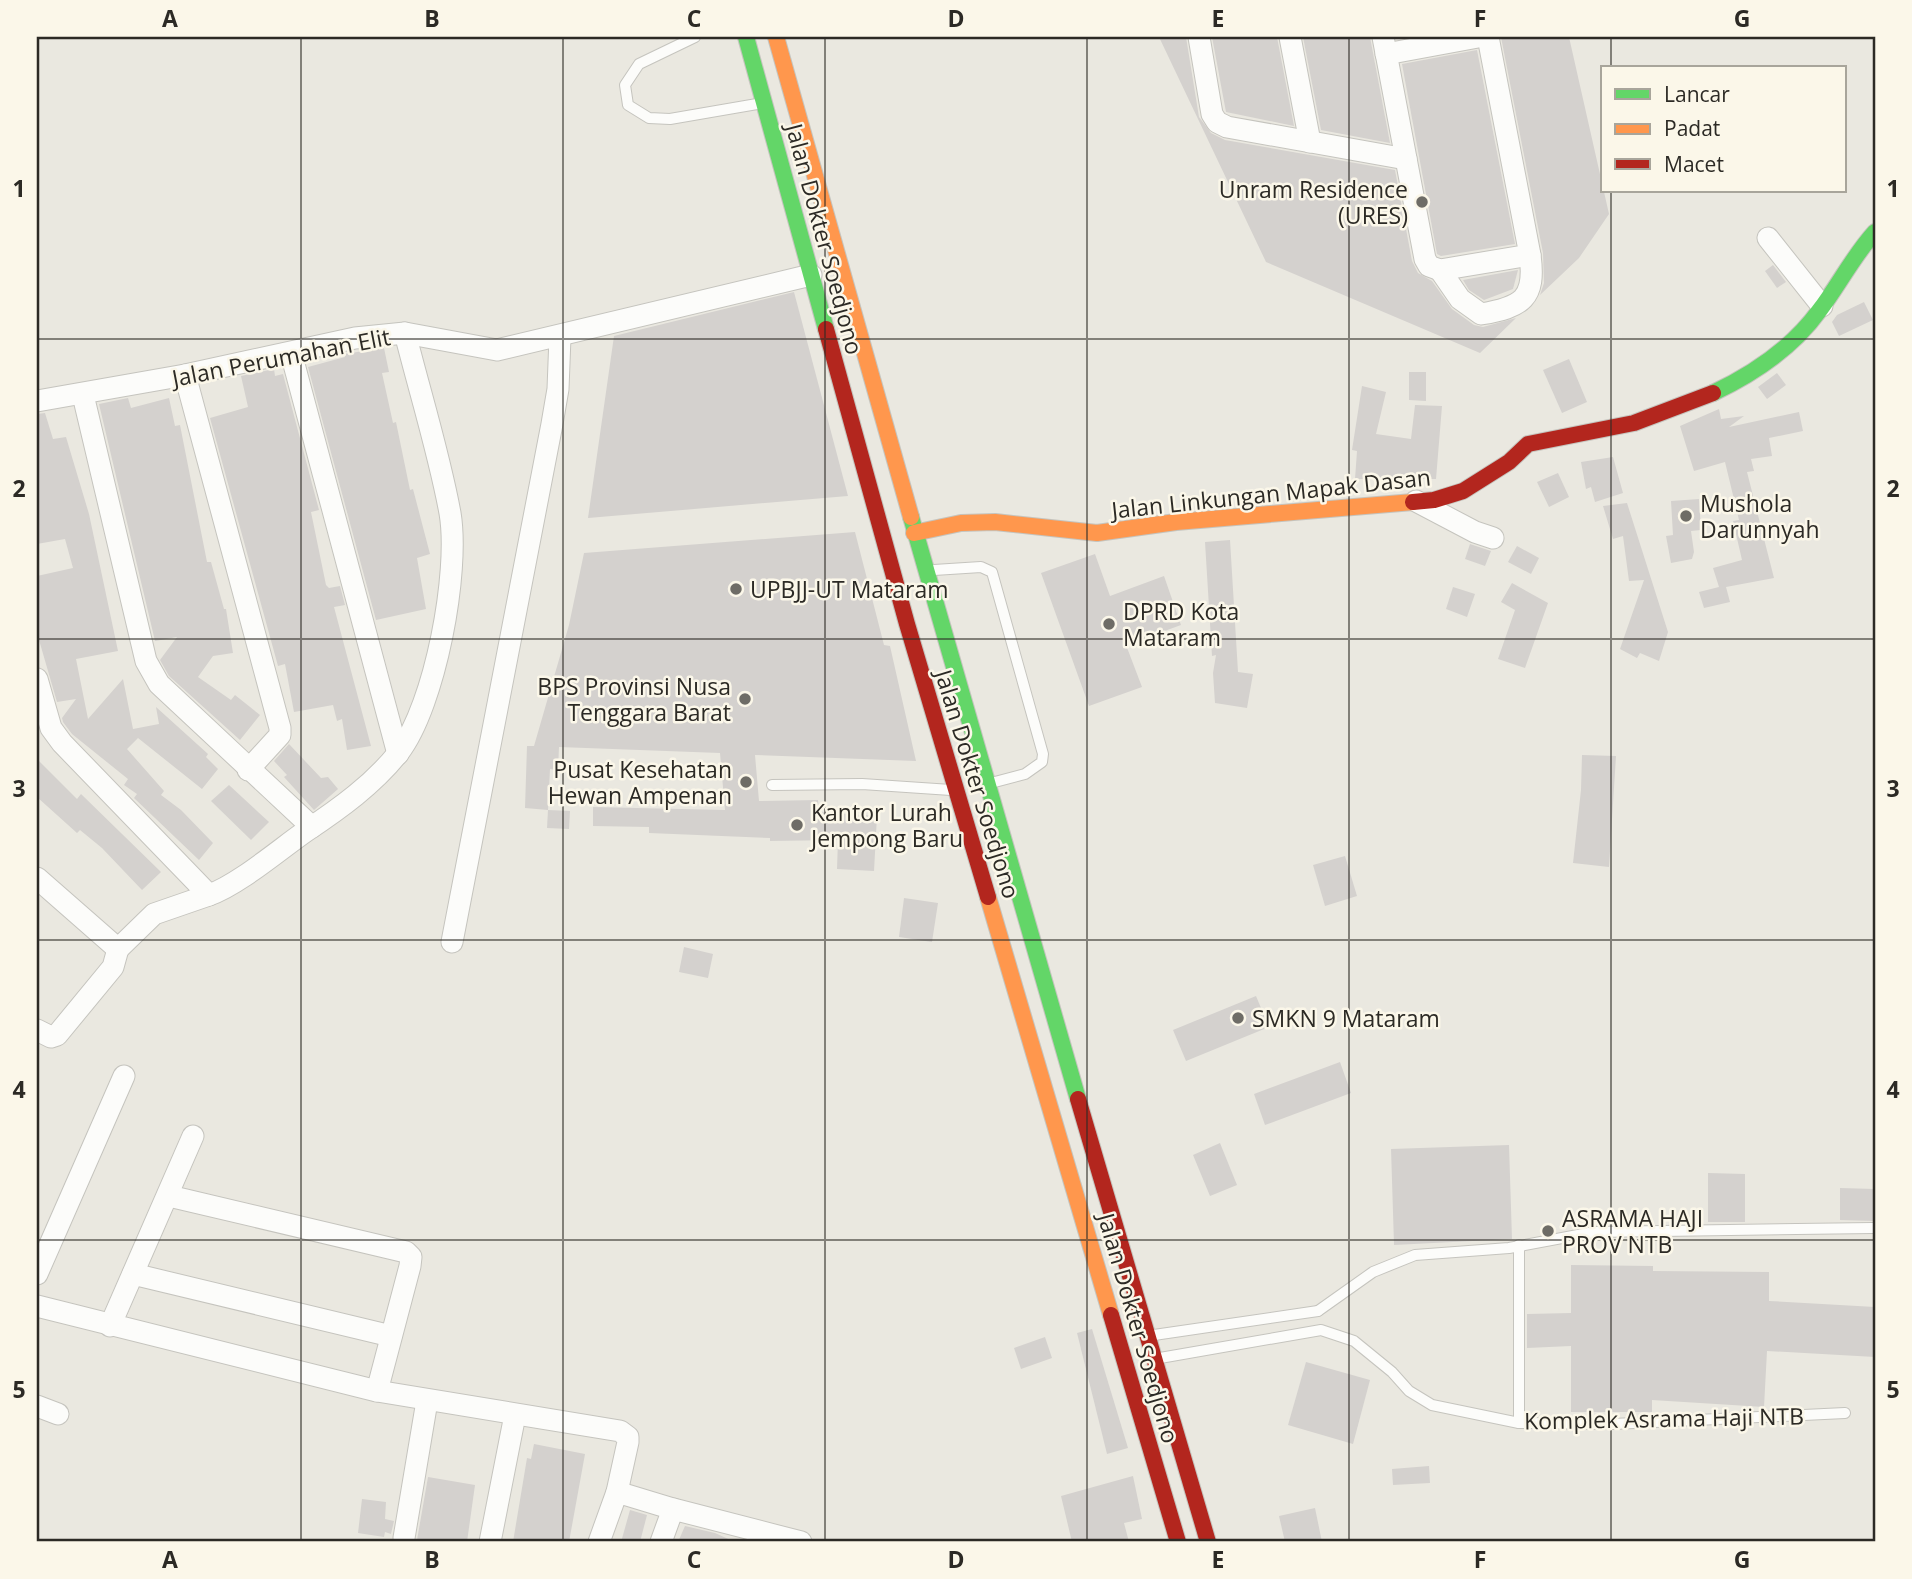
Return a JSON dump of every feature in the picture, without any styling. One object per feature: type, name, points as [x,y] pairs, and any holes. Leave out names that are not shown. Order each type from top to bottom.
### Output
[{"type":"main road","name":"Jalan Dokter Soedjono","points":[[746,37],[900,599],[971,787],[1138,1361],[1208,1542]]},
{"type":"main road","name":"Jalan Dokter Soedjono","points":[[776,37],[925,570],[971,787],[1132,1338],[1178,1542]]},
{"type":"main road","name":"Jalan Linkungan Mapak Dasan","points":[[914,533],[961,523],[995,522],[1097,533],[1176,522],[1449,498],[1509,462],[1528,444],[1633,423],[1697,401],[1740,378],[1799,334],[1822,306],[1849,263],[1875,232]]},
{"type":"street","points":[[1199,37],[1212,114],[1217,122],[1227,127],[1406,159]]},
{"type":"street","points":[[1290,37],[1310,142]]},
{"type":"street","points":[[1478,37],[1385,45],[1425,259],[1429,266],[1440,270],[1530,255]]},
{"type":"street","points":[[1440,270],[1460,299],[1481,314],[1509,308],[1530,291],[1533,276],[1530,255],[1488,37]]},
{"type":"street","points":[[1769,238],[1822,306]]},
{"type":"street","name":"Jalan Perumahan Elit","points":[[37,401],[185,375],[355,338],[405,333],[497,350],[811,275]]},
{"type":"street","points":[[37,1030],[51,1037],[57,1035],[113,967],[118,950],[155,914],[209,895],[348,802],[398,754],[417,720],[444,630],[454,553],[450,513],[405,333]]},
{"type":"street","points":[[452,943],[552,424],[559,377],[560,337]]},
{"type":"street","points":[[291,353],[398,754]]},
{"type":"street","points":[[185,375],[280,728],[280,735],[248,770]]},
{"type":"street","points":[[83,395],[146,661],[159,684],[312,827]]},
{"type":"street","points":[[1416,501],[1475,533],[1493,538]]},
{"type":"street","points":[[37,679],[51,728],[62,743],[209,895]]},
{"type":"street","points":[[37,878],[118,950]]},
{"type":"street","points":[[37,1274],[124,1076]]},
{"type":"street","points":[[110,1326],[193,1136]]},
{"type":"street","points":[[169,1196],[406,1252],[411,1257],[410,1266],[377,1391]]},
{"type":"street","points":[[132,1274],[391,1336]]},
{"type":"street","points":[[37,1307],[377,1391],[623,1432],[628,1442],[617,1492],[599,1542]]},
{"type":"street","points":[[404,1538],[427,1401]]},
{"type":"street","points":[[37,1406],[58,1414]]},
{"type":"street","points":[[490,1542],[515,1415]]},
{"type":"street","points":[[617,1492],[764,1538],[801,1542]]},
{"type":"street","points":[[661,1542],[673,1509]]},
{"type":"lane","points":[[695,37],[639,64],[625,85],[628,105],[649,118],[670,119],[764,102]]},
{"type":"lane","points":[[772,785],[971,787],[1036,768],[1042,762],[1043,754],[992,572],[981,567],[925,570]]},
{"type":"lane","points":[[1132,1338],[1318,1311],[1354,1283],[1405,1259],[1519,1245],[1594,1232],[1873,1228]]},
{"type":"lane","points":[[1519,1245],[1520,1423]]},
{"type":"lane","points":[[1138,1361],[1321,1330],[1318,1311]]},
{"type":"lane","name":"Komplek Asrama Haji NTB","points":[[1321,1330],[1354,1341],[1392,1372],[1409,1391],[1432,1405],[1520,1423],[1613,1424],[1845,1413]]},
{"type":"building","points":[[1159,37],[1186,37],[1199,117],[1211,133],[1225,140],[1395,170],[1412,261],[1418,273],[1432,281],[1452,309],[1474,325],[1483,327],[1516,318],[1480,353],[1266,262]]},
{"type":"building","points":[[1212,37],[1277,37],[1294,126],[1226,112]]},
{"type":"building","points":[[1303,37],[1370,37],[1390,143],[1321,130]]},
{"type":"building","points":[[1501,37],[1569,37],[1601,179],[1601,192],[1604,192],[1609,214],[1579,258],[1540,295],[1544,283],[1543,253]]},
{"type":"building","points":[[1477,50],[1515,244],[1441,256],[1437,254],[1402,64]]},
{"type":"building","points":[[1773,265],[1786,282],[1777,288],[1765,271]]},
{"type":"building","points":[[1518,270],[1513,289],[1484,300],[1469,290],[1463,280]]},
{"type":"building","points":[[794,292],[848,496],[588,518],[614,336]]},
{"type":"building","points":[[1864,302],[1873,320],[1839,336],[1832,322],[1837,315]]},
{"type":"building","points":[[384,348],[389,372],[382,373],[393,423],[396,422],[410,490],[413,489],[430,554],[417,558],[426,609],[376,620],[308,367],[345,357],[344,354]]},
{"type":"building","points":[[1569,359],[1587,402],[1562,413],[1543,370]]},
{"type":"building","points":[[274,369],[275,376],[283,374],[319,510],[311,512],[326,585],[329,588],[340,586],[345,605],[334,607],[371,746],[347,750],[342,719],[337,721],[333,705],[294,712],[285,664],[278,666],[210,418],[248,407],[241,376]]},
{"type":"building","points":[[1409,372],[1426,372],[1426,401],[1409,400]]},
{"type":"building","points":[[1777,373],[1786,385],[1767,399],[1758,387]]},
{"type":"building","points":[[1362,386],[1386,392],[1376,434],[1411,439],[1415,405],[1442,406],[1436,479],[1355,479],[1357,451],[1352,450]]},
{"type":"building","points":[[128,398],[131,408],[169,398],[175,426],[180,425],[207,562],[211,562],[226,609],[233,653],[213,656],[198,677],[231,700],[235,695],[260,715],[240,740],[169,676],[160,660],[177,637],[155,641],[99,404]]},
{"type":"building","points":[[1719,409],[1721,419],[1744,416],[1729,427],[1799,412],[1803,431],[1769,438],[1772,456],[1751,459],[1754,471],[1747,472],[1774,578],[1726,587],[1730,602],[1704,608],[1699,592],[1719,587],[1713,568],[1742,560],[1733,521],[1739,520],[1725,462],[1694,471],[1680,426]]},
{"type":"building","points":[[45,413],[53,439],[66,437],[89,514],[118,651],[76,659],[88,719],[123,679],[133,729],[159,724],[156,707],[208,754],[206,757],[218,769],[202,789],[138,738],[127,749],[164,791],[161,795],[181,810],[213,843],[199,860],[134,798],[137,794],[124,785],[128,779],[72,734],[63,722],[62,718],[76,699],[57,702],[37,633],[37,576],[73,568],[65,539],[37,544],[37,414]]},
{"type":"building","points":[[1613,457],[1623,493],[1595,502],[1591,487],[1586,489],[1581,462]]},
{"type":"building","points":[[1558,473],[1569,497],[1549,507],[1537,482]]},
{"type":"building","points":[[1699,499],[1701,530],[1691,531],[1694,552],[1692,559],[1671,563],[1666,536],[1673,535],[1671,501]]},
{"type":"building","points":[[1627,503],[1668,632],[1659,661],[1640,653],[1637,658],[1620,649],[1644,580],[1629,581],[1623,536],[1613,539],[1603,506]]},
{"type":"building","points":[[855,532],[884,645],[890,646],[916,761],[755,755],[759,801],[818,800],[819,812],[877,816],[874,871],[837,869],[838,840],[770,841],[770,838],[649,833],[649,827],[593,826],[593,807],[725,810],[720,753],[559,747],[558,770],[550,769],[548,810],[525,808],[527,746],[534,746],[569,625],[584,553]]},
{"type":"building","points":[[1230,540],[1238,672],[1253,674],[1247,708],[1215,703],[1213,673],[1216,655],[1212,656],[1205,542]]},
{"type":"building","points":[[1470,544],[1491,551],[1485,566],[1465,559]]},
{"type":"building","points":[[1517,546],[1539,558],[1531,574],[1508,562]]},
{"type":"building","points":[[1095,554],[1110,596],[1164,576],[1181,625],[1126,645],[1142,687],[1089,706],[1041,573]]},
{"type":"building","points":[[1512,583],[1548,603],[1525,668],[1498,659],[1515,610],[1501,602]]},
{"type":"building","points":[[1453,587],[1475,594],[1467,617],[1446,609]]},
{"type":"building","points":[[289,744],[321,778],[328,777],[338,789],[314,810],[284,777],[287,775],[274,761]]},
{"type":"building","points":[[1582,755],[1616,756],[1609,867],[1573,863]]},
{"type":"building","points":[[37,759],[77,799],[81,794],[161,872],[142,890],[102,848],[80,830],[77,833],[37,797]]},
{"type":"building","points":[[229,785],[269,822],[251,840],[211,801]]},
{"type":"building","points":[[548,810],[570,811],[569,829],[547,828]]},
{"type":"building","points":[[1345,856],[1357,896],[1325,906],[1313,865]]},
{"type":"building","points":[[904,898],[938,903],[932,942],[899,937]]},
{"type":"building","points":[[684,947],[713,954],[708,978],[679,972]]},
{"type":"building","points":[[1256,996],[1269,1027],[1186,1061],[1173,1030]]},
{"type":"building","points":[[1340,1062],[1351,1093],[1265,1125],[1254,1094]]},
{"type":"building","points":[[1220,1143],[1237,1185],[1210,1196],[1193,1155]]},
{"type":"building","points":[[1509,1145],[1512,1239],[1394,1245],[1391,1149]]},
{"type":"building","points":[[1708,1173],[1745,1174],[1745,1222],[1708,1222]]},
{"type":"building","points":[[1840,1188],[1875,1189],[1875,1221],[1840,1220]]},
{"type":"building","points":[[1571,1265],[1653,1266],[1653,1271],[1769,1272],[1769,1301],[1875,1307],[1875,1357],[1767,1351],[1764,1407],[1652,1400],[1652,1412],[1571,1412],[1571,1346],[1527,1348],[1527,1314],[1571,1313]]},
{"type":"building","points":[[1092,1329],[1128,1448],[1107,1454],[1077,1333]]},
{"type":"building","points":[[1045,1337],[1052,1358],[1021,1369],[1014,1348]]},
{"type":"building","points":[[1306,1362],[1370,1380],[1353,1444],[1288,1425]]},
{"type":"building","points":[[534,1444],[585,1454],[569,1542],[513,1542],[527,1458],[531,1459]]},
{"type":"building","points":[[1429,1466],[1430,1483],[1393,1485],[1392,1469]]},
{"type":"building","points":[[1133,1476],[1142,1519],[1124,1523],[1129,1542],[1072,1542],[1061,1496]]},
{"type":"building","points":[[428,1477],[475,1485],[467,1542],[417,1540]]},
{"type":"building","points":[[362,1499],[386,1502],[385,1519],[394,1521],[391,1534],[385,1532],[384,1537],[358,1533]]},
{"type":"building","points":[[1315,1508],[1322,1542],[1285,1542],[1279,1516]]},
{"type":"building","points":[[630,1510],[647,1515],[640,1542],[621,1542]]},
{"type":"building","points":[[685,1526],[715,1533],[735,1542],[678,1542]]},
{"type":"traffic: fast","points":[[746,37],[826,329]]},
{"type":"traffic: fast","points":[[1713,393],[1743,377],[1785,348],[1809,324],[1875,232]]},
{"type":"traffic: fast","points":[[911,517],[1078,1099]]},
{"type":"traffic: slow","points":[[776,37],[911,517]]},
{"type":"traffic: slow","points":[[914,533],[961,523],[995,522],[1097,533],[1176,522],[1413,502]]},
{"type":"traffic: slow","points":[[988,897],[1111,1315]]},
{"type":"traffic: jam","points":[[826,329],[907,624],[988,897]]},
{"type":"traffic: jam","points":[[1413,502],[1434,500],[1463,491],[1509,462],[1528,444],[1634,423],[1713,393]]},
{"type":"traffic: jam","points":[[1078,1099],[1208,1542]]},
{"type":"traffic: jam","points":[[1111,1315],[1178,1542]]},
{"type":"place","name":"Unram Residence (URES)","points":[[1422,202]]},
{"type":"place","name":"Mushola Darunnyah","points":[[1686,516]]},
{"type":"place","name":"UPBJJ-UT Mataram","points":[[736,589]]},
{"type":"place","name":"DPRD Kota Mataram","points":[[1109,624]]},
{"type":"place","name":"BPS Provinsi Nusa Tenggara Barat","points":[[745,699]]},
{"type":"place","name":"Pusat Kesehatan Hewan Ampenan","points":[[746,782]]},
{"type":"place","name":"Kantor Lurah Jempong Baru","points":[[797,825]]},
{"type":"place","name":"SMKN 9 Mataram","points":[[1238,1018]]},
{"type":"place","name":"ASRAMA HAJI PROV NTB","points":[[1548,1231]]}]
